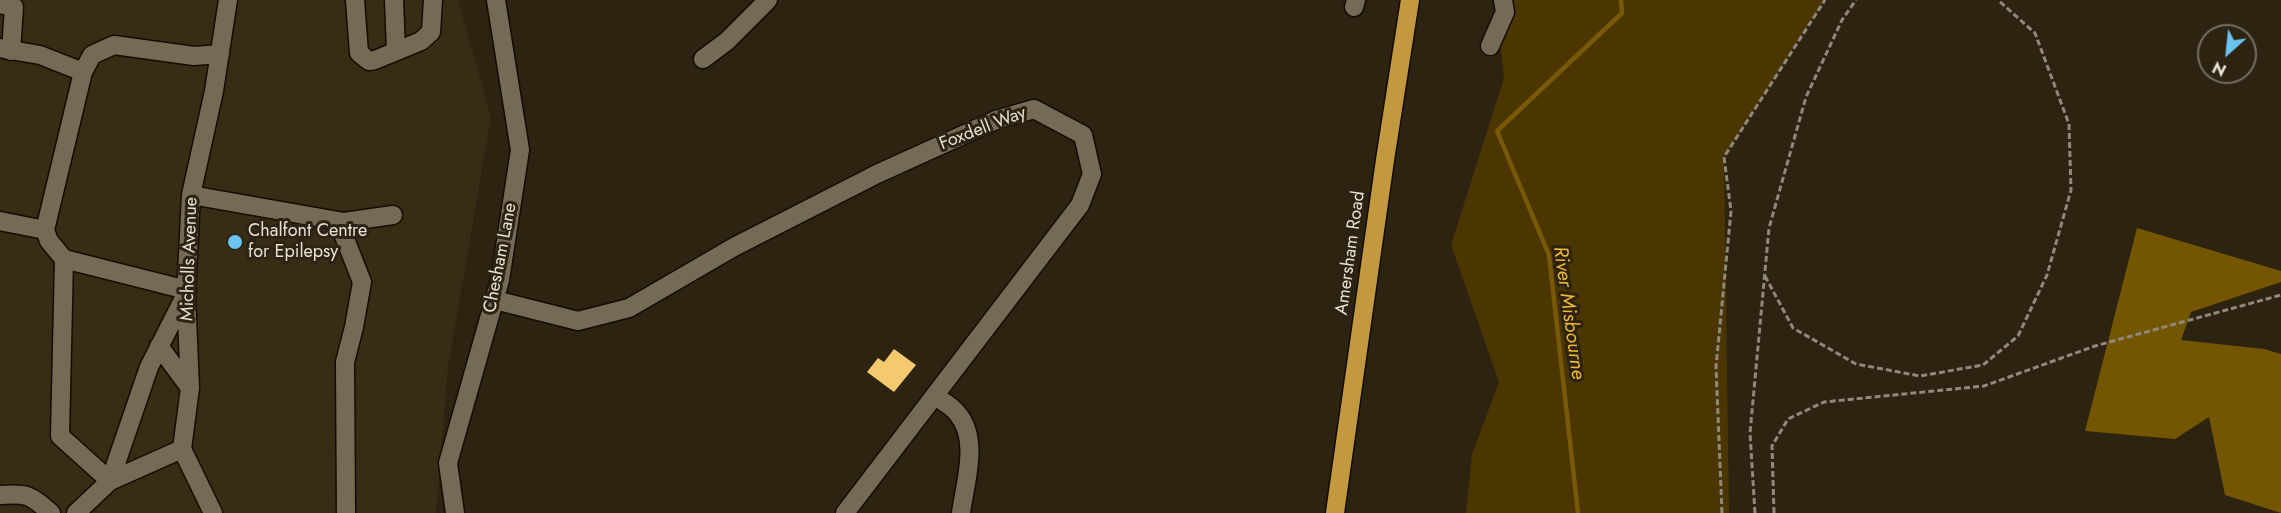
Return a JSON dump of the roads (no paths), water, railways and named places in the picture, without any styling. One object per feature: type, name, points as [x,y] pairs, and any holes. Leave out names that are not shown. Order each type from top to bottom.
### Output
[{"type":"highway","name":"Amersham Road","points":[[1335,513],[1410,0]]},
{"type":"street","name":"Micholls Avenue","points":[[182,449],[190,388],[186,292],[191,195],[214,91],[228,0]]},
{"type":"street","points":[[355,0],[359,52],[369,61],[421,40],[430,32],[433,0]]},
{"type":"street","points":[[394,0],[396,50]]},
{"type":"street","name":"Chesham Lane","points":[[455,513],[448,463],[500,280],[520,150],[496,0]]},
{"type":"street","points":[[1490,46],[1505,12],[1503,0]]},
{"type":"street","points":[[703,59],[727,41],[768,1]]},
{"type":"street","points":[[0,4],[14,7],[6,50],[40,55],[83,72]]},
{"type":"street","points":[[110,481],[149,367],[186,292],[64,259],[49,241],[45,230],[83,72],[92,55],[114,45],[194,56],[220,54]]},
{"type":"street","name":"Foxdell Way","points":[[495,300],[578,321],[628,308],[734,247],[877,174],[996,120],[1034,109],[1083,135],[1092,174],[1080,205],[845,513]]},
{"type":"street","points":[[191,195],[345,222],[393,215]]},
{"type":"street","points":[[0,221],[45,230]]},
{"type":"street","points":[[338,221],[362,282],[345,362],[346,513]]},
{"type":"street","points":[[64,259],[60,436],[110,481]]},
{"type":"street","points":[[159,346],[190,388]]},
{"type":"street","points":[[934,396],[957,413],[968,432],[970,444],[961,513]]},
{"type":"street","points":[[76,513],[110,481],[182,449],[213,513]]},
{"type":"street","points":[[0,495],[22,494],[33,498],[51,513]]},
{"type":"street","points":[[40,513],[51,513]]},
{"type":"waterway","name":"River Misbourne","points":[[1578,513],[1549,255],[1497,131],[1622,13],[1621,0]]},
{"type":"place","name":"Chalfont Centre for Epilepsy","points":[[235,242]]}]
